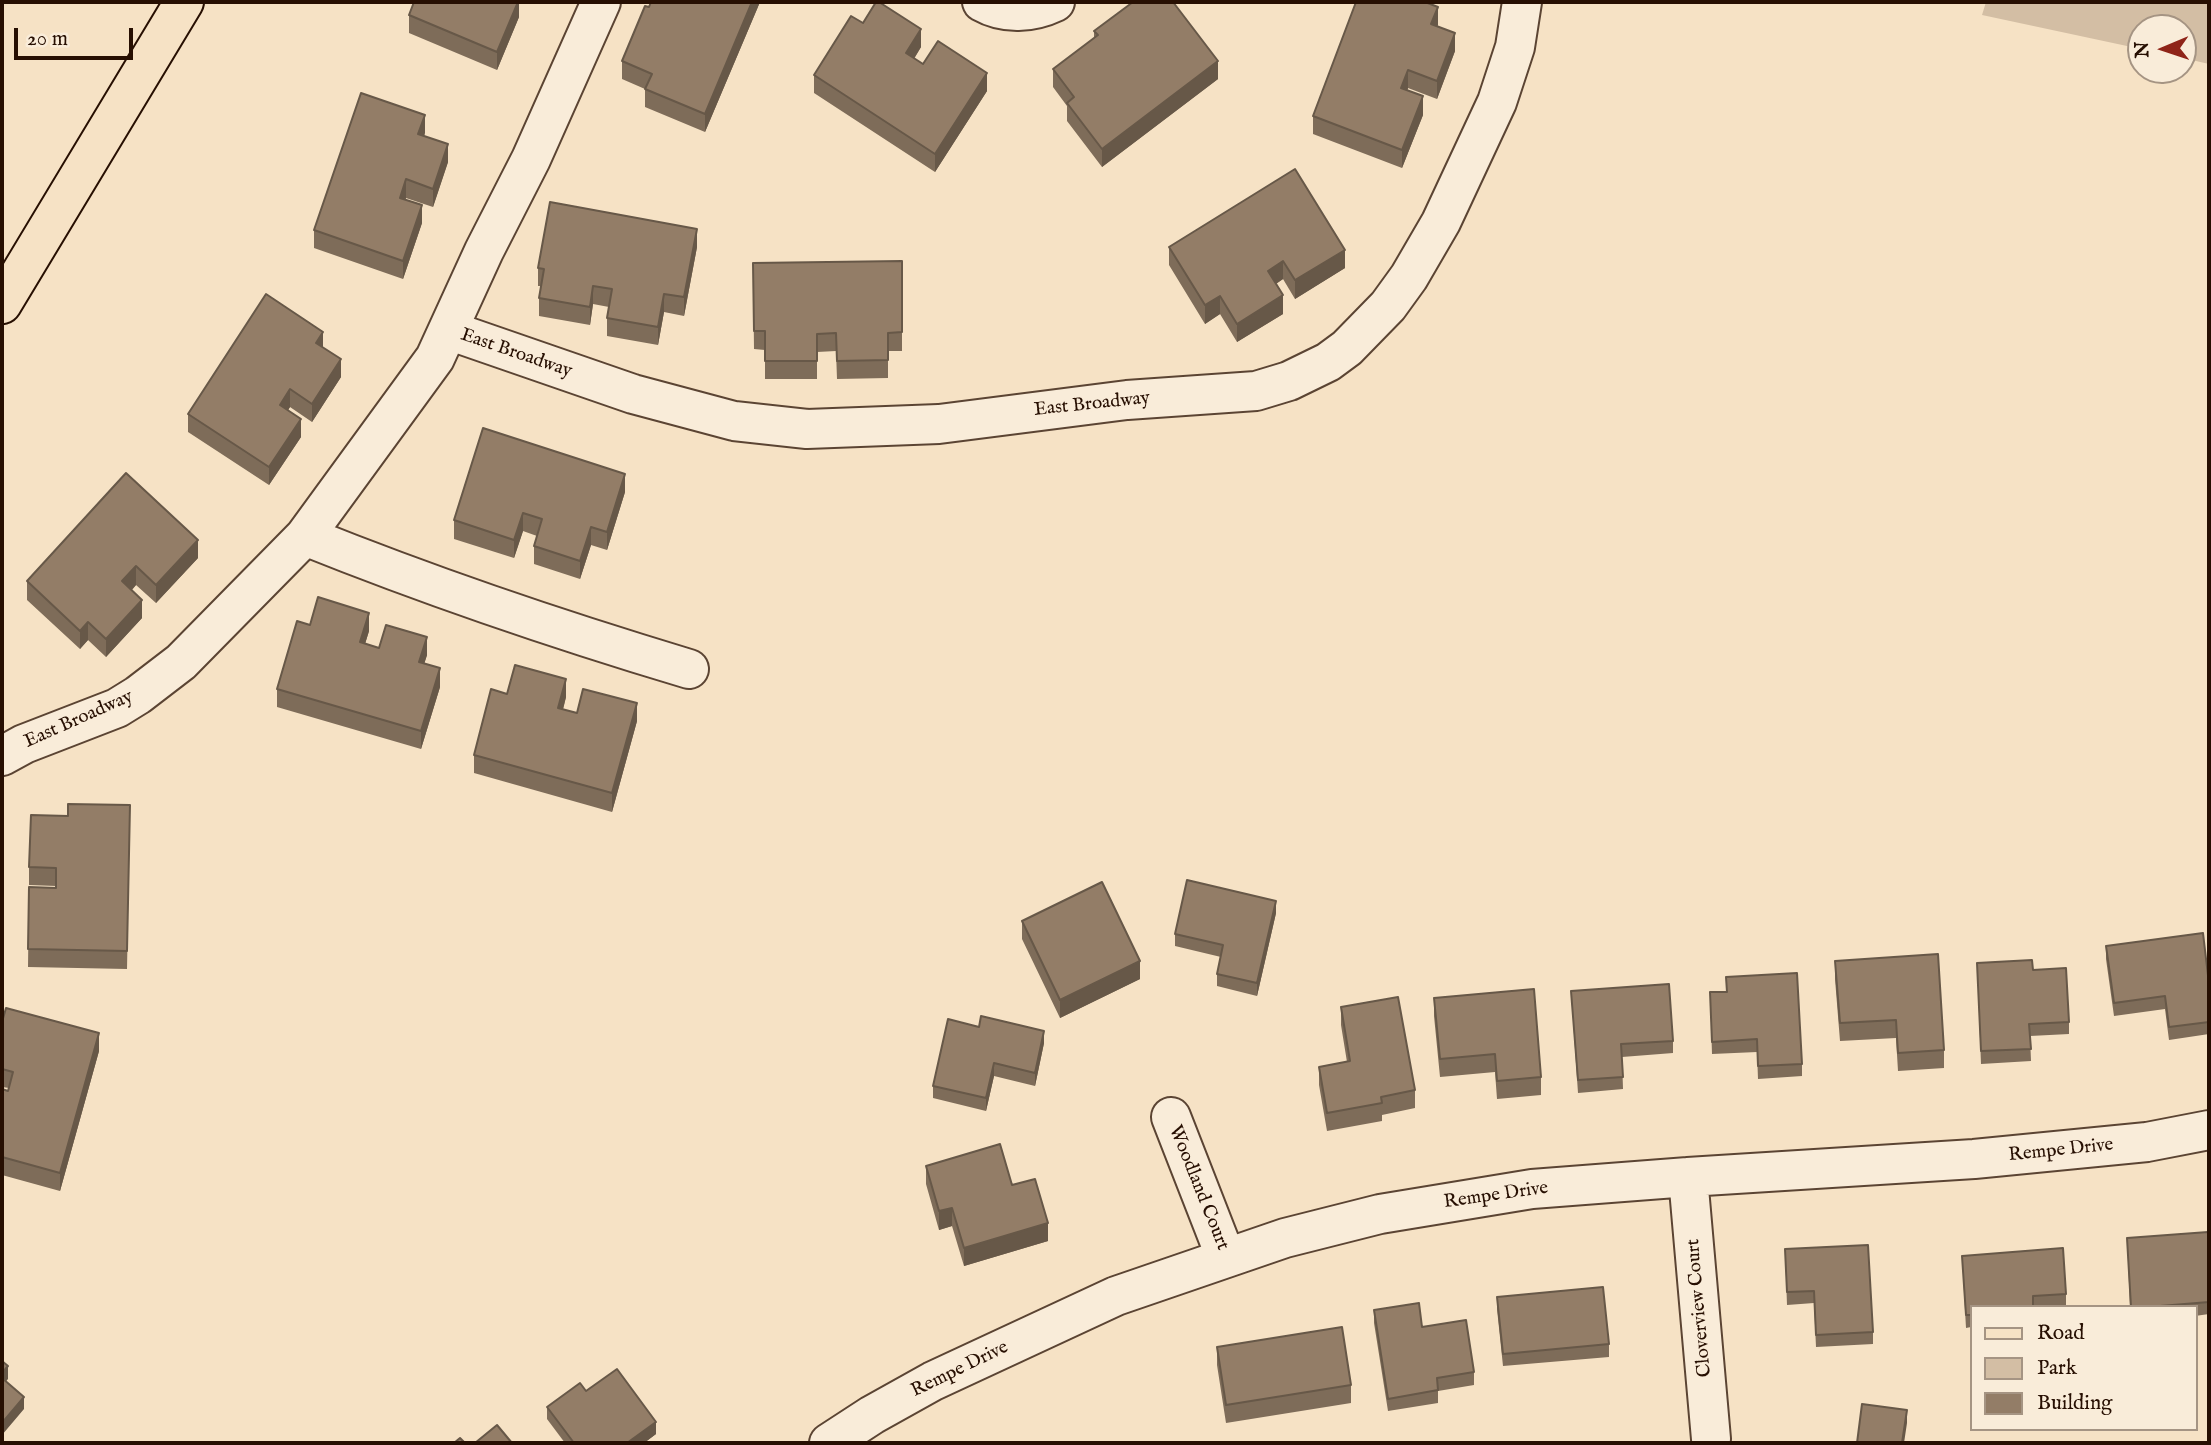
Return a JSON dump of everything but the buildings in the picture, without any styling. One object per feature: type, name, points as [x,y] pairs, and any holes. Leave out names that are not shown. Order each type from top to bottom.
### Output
[{"type":"main road","points":[[2,304],[184,2]]},
{"type":"street","name":"East Broadway","points":[[2,756],[24,744],[117,708],[138,695],[181,662],[305,536],[435,358],[484,251],[531,159],[601,2]]},
{"type":"street","points":[[982,2],[993,8],[1020,12],[1055,2]]},
{"type":"street","name":"East Broadway","points":[[447,330],[633,394],[734,421],[807,429],[939,424],[1127,400],[1256,391],[1289,381],[1328,362],[1347,348],[1388,306],[1409,277],[1441,222],[1497,102],[1515,47],[1522,2]]},
{"type":"street","points":[[305,536],[451,593],[553,628],[690,669]]},
{"type":"street","name":"Woodland Court","points":[[1171,1117],[1226,1258]]},
{"type":"street","name":"Rempe Drive","points":[[829,1443],[872,1415],[945,1376],[1116,1296],[1284,1238],[1380,1214],[1532,1189],[1974,1160],[2147,1142],[2209,1130]]},
{"type":"street","name":"Cloverview Court","points":[[1688,1177],[1711,1439]]},
{"type":"green space","points":[[1986,2],[2209,2],[2209,64],[2197,61],[2197,14],[2127,14],[2127,46],[1982,15]]}]
